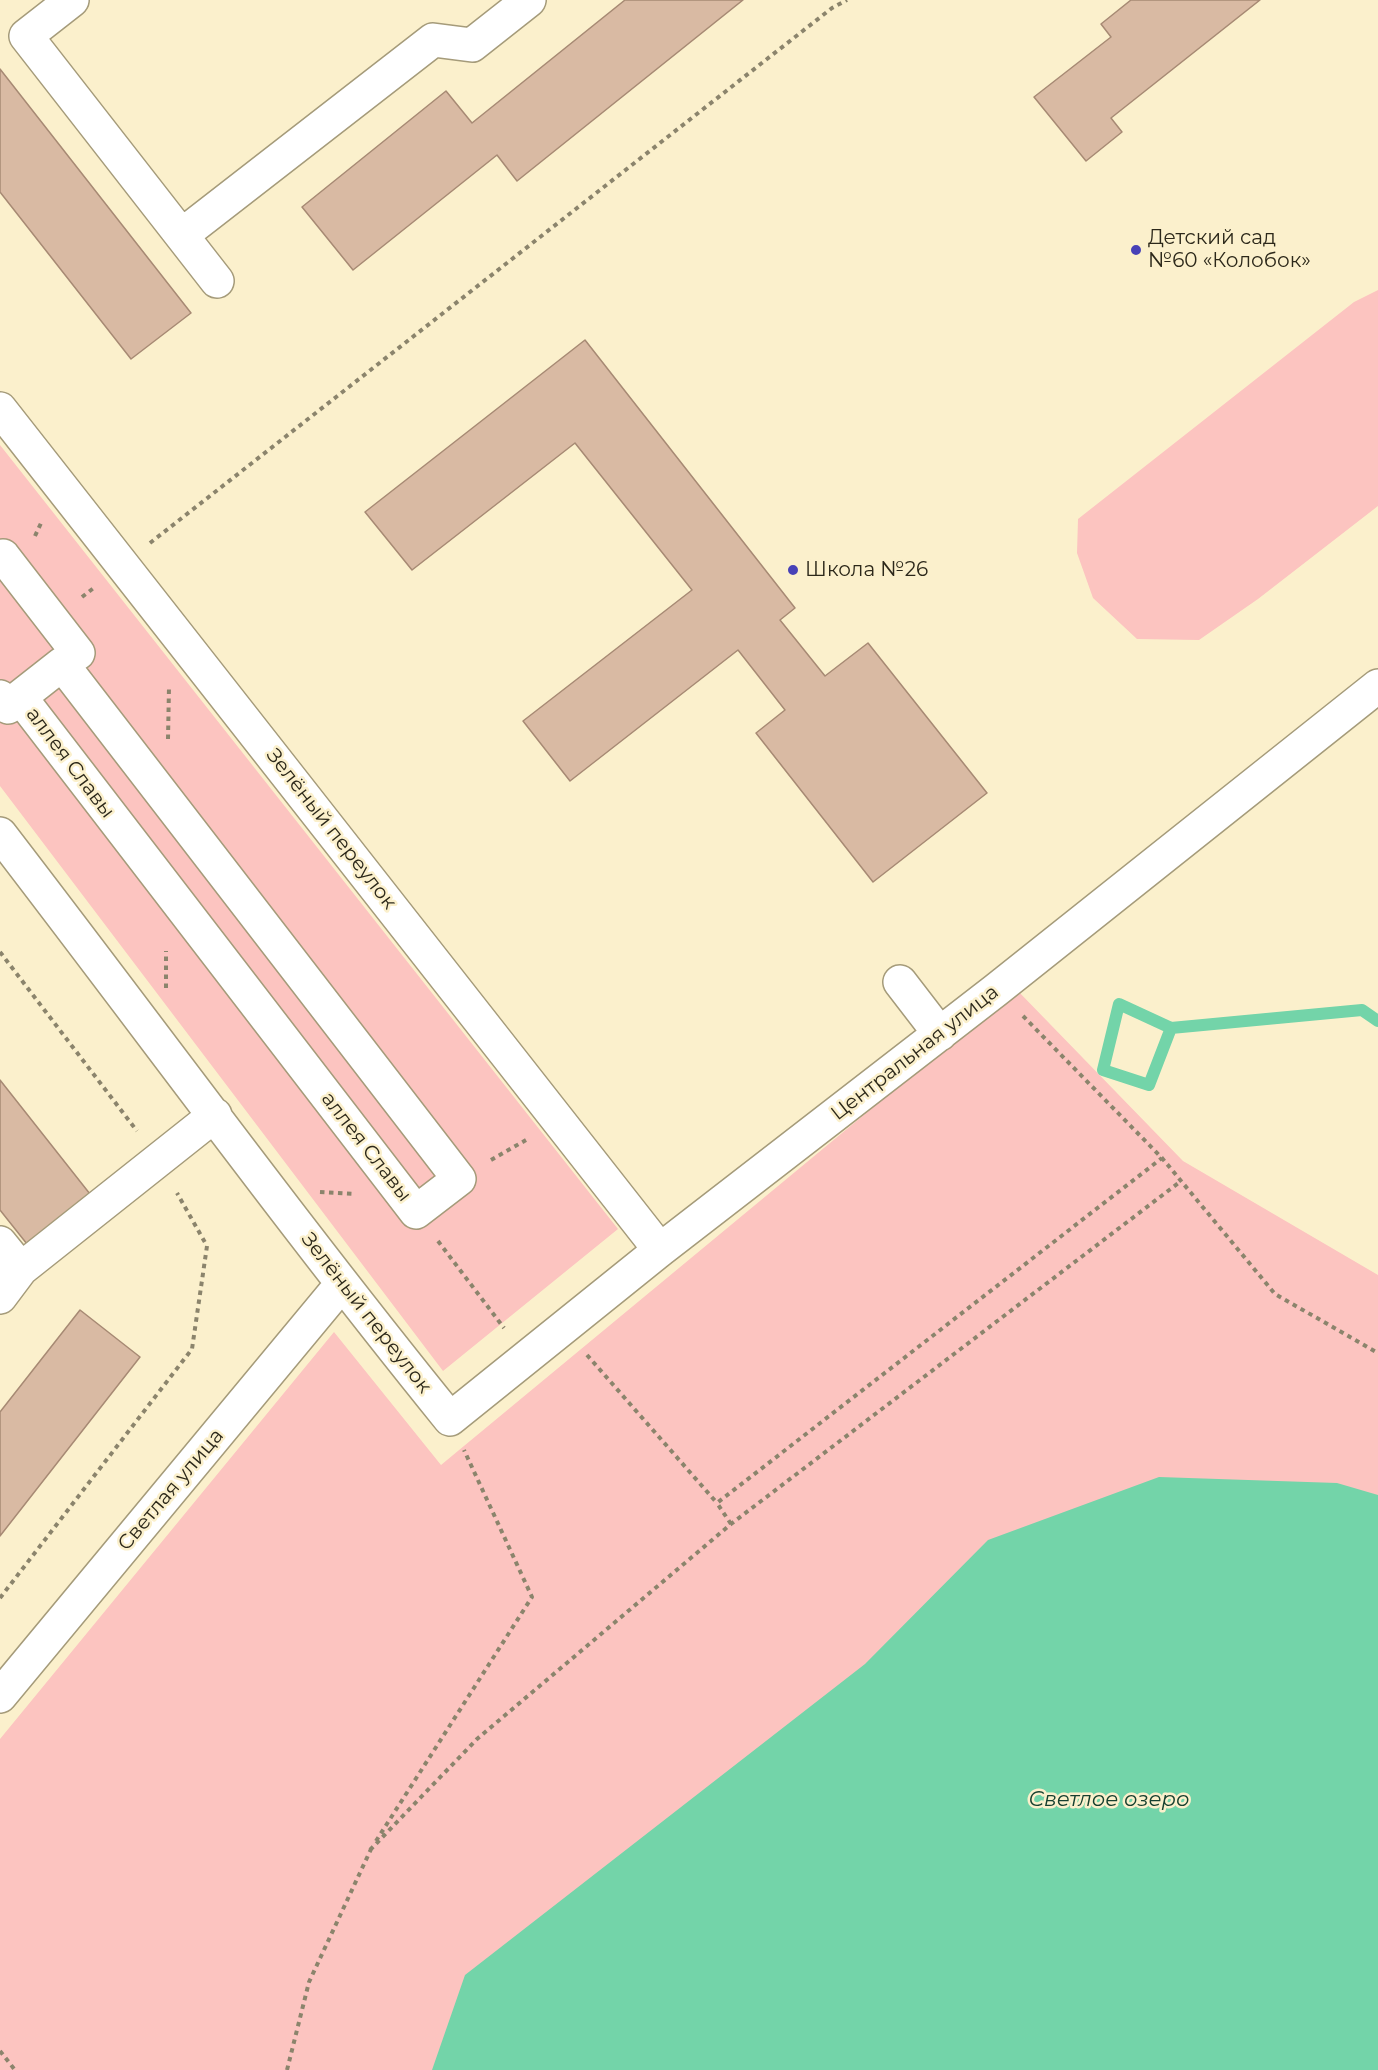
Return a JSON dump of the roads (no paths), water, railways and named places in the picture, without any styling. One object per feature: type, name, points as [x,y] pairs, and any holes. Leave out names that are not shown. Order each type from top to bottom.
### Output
[{"type":"street","points":[[72,0],[26,36],[217,281]]},
{"type":"street","points":[[182,235],[433,40],[472,45],[529,0]]},
{"type":"street","name":"Зелёный переулок","points":[[0,409],[660,1250]]},
{"type":"street","name":"аллея Славы","points":[[9,566],[78,653],[10,697],[411,1205],[459,1179],[62,664]]},
{"type":"street","name":"Центральная улица","points":[[450,1419],[660,1250],[940,1034],[1378,686]]},
{"type":"street","name":"Зелёный переулок","points":[[0,834],[215,1114],[341,1285],[450,1419]]},
{"type":"street","points":[[900,981],[940,1034]]},
{"type":"street","points":[[0,1297],[21,1269],[215,1114]]},
{"type":"street","points":[[0,1243],[21,1269]]},
{"type":"street","name":"Светлая улица","points":[[0,1696],[341,1285]]},
{"type":"water","name":"Светлое озеро","points":[[1159,1477],[1337,1483],[1378,1495],[1378,2070],[432,2070],[465,1975],[865,1664],[988,1540]]},
{"type":"waterway","points":[[1171,1028],[1149,1085],[1103,1070],[1119,1004],[1171,1028],[1362,1010],[1378,1021]]},
{"type":"place","name":"Детский сад №60 «Колобок»","points":[[1136,250]]},
{"type":"place","name":"Школа №26","points":[[793,570]]}]
